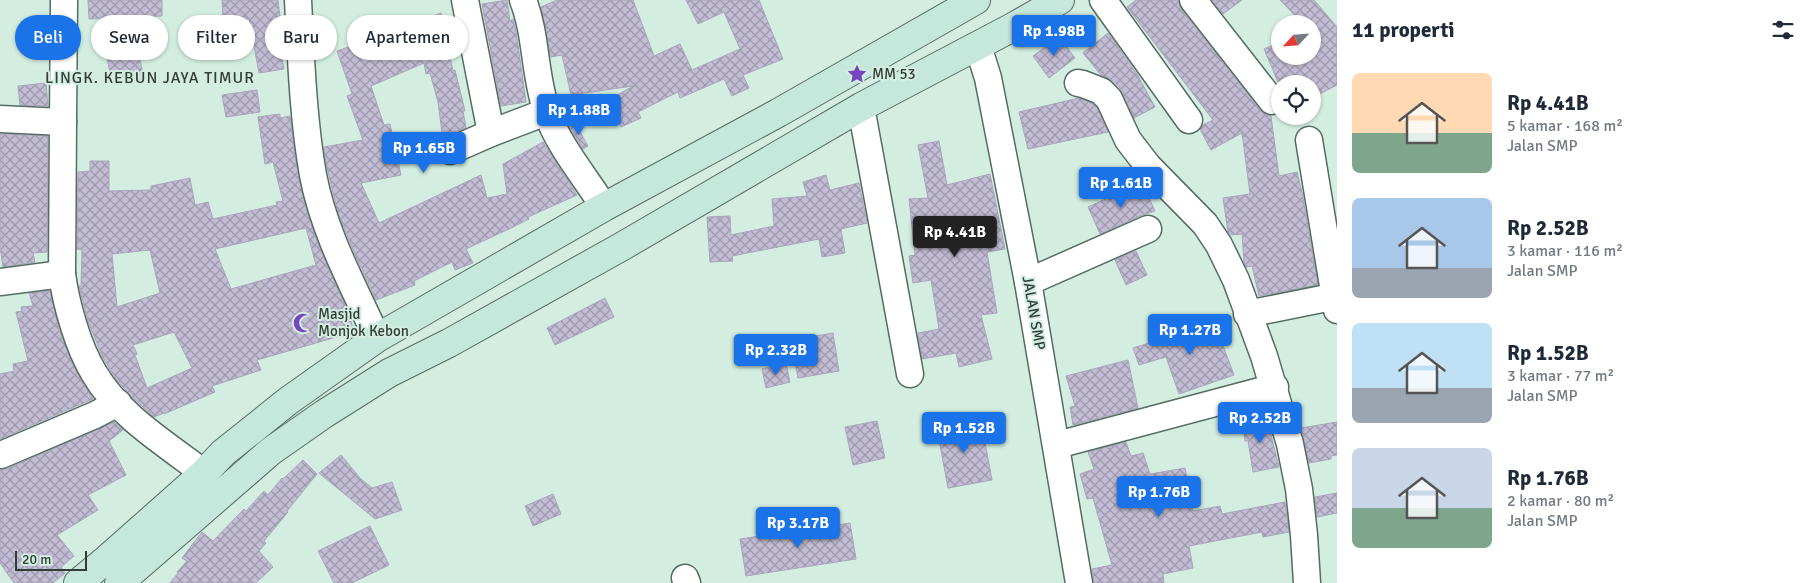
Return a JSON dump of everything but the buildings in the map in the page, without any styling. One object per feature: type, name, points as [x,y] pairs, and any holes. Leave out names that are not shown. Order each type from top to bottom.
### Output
[{"type":"main road","points":[[78,583],[94,572],[224,453],[288,401],[377,338],[604,207],[778,113],[947,7],[976,0]]},
{"type":"main road","points":[[119,583],[271,450],[388,373],[449,343],[621,247],[861,107],[978,46],[1060,0]]},
{"type":"main road","points":[[523,254],[547,287]]},
{"type":"street","points":[[64,0],[62,274],[67,303],[93,372],[118,403],[139,423],[204,473]]},
{"type":"street","points":[[298,0],[306,116],[314,176],[335,246],[377,338]]},
{"type":"street","points":[[465,0],[492,133]]},
{"type":"street","points":[[523,0],[530,25],[546,112],[554,130],[604,207]]},
{"type":"street","points":[[1103,0],[1189,120]]},
{"type":"street","points":[[1193,0],[1271,100]]},
{"type":"street","name":"JALAN SMP","points":[[978,46],[988,78],[1028,282],[1079,583]]},
{"type":"street","points":[[1078,83],[1101,91],[1109,99],[1128,140],[1148,166],[1205,224],[1218,244],[1236,280],[1275,387],[1290,444],[1304,535],[1307,583]]},
{"type":"street","points":[[861,107],[910,374]]},
{"type":"street","points":[[450,151],[546,112]]},
{"type":"street","points":[[0,119],[63,122]]},
{"type":"street","points":[[1247,314],[1336,301],[1308,140]]},
{"type":"street","points":[[1028,282],[1148,229]]},
{"type":"street","points":[[0,282],[62,274]]},
{"type":"street","points":[[1057,445],[1275,387]]},
{"type":"street","points":[[1,455],[95,415],[118,403]]},
{"type":"place","name":"MM 53","points":[[857,74]]},
{"type":"place","name":"Masjid Monjok Kebon","points":[[303,323]]},
{"type":"district","name":"LINGK. KEBUN JAYA TIMUR","points":[[150,78]]}]
